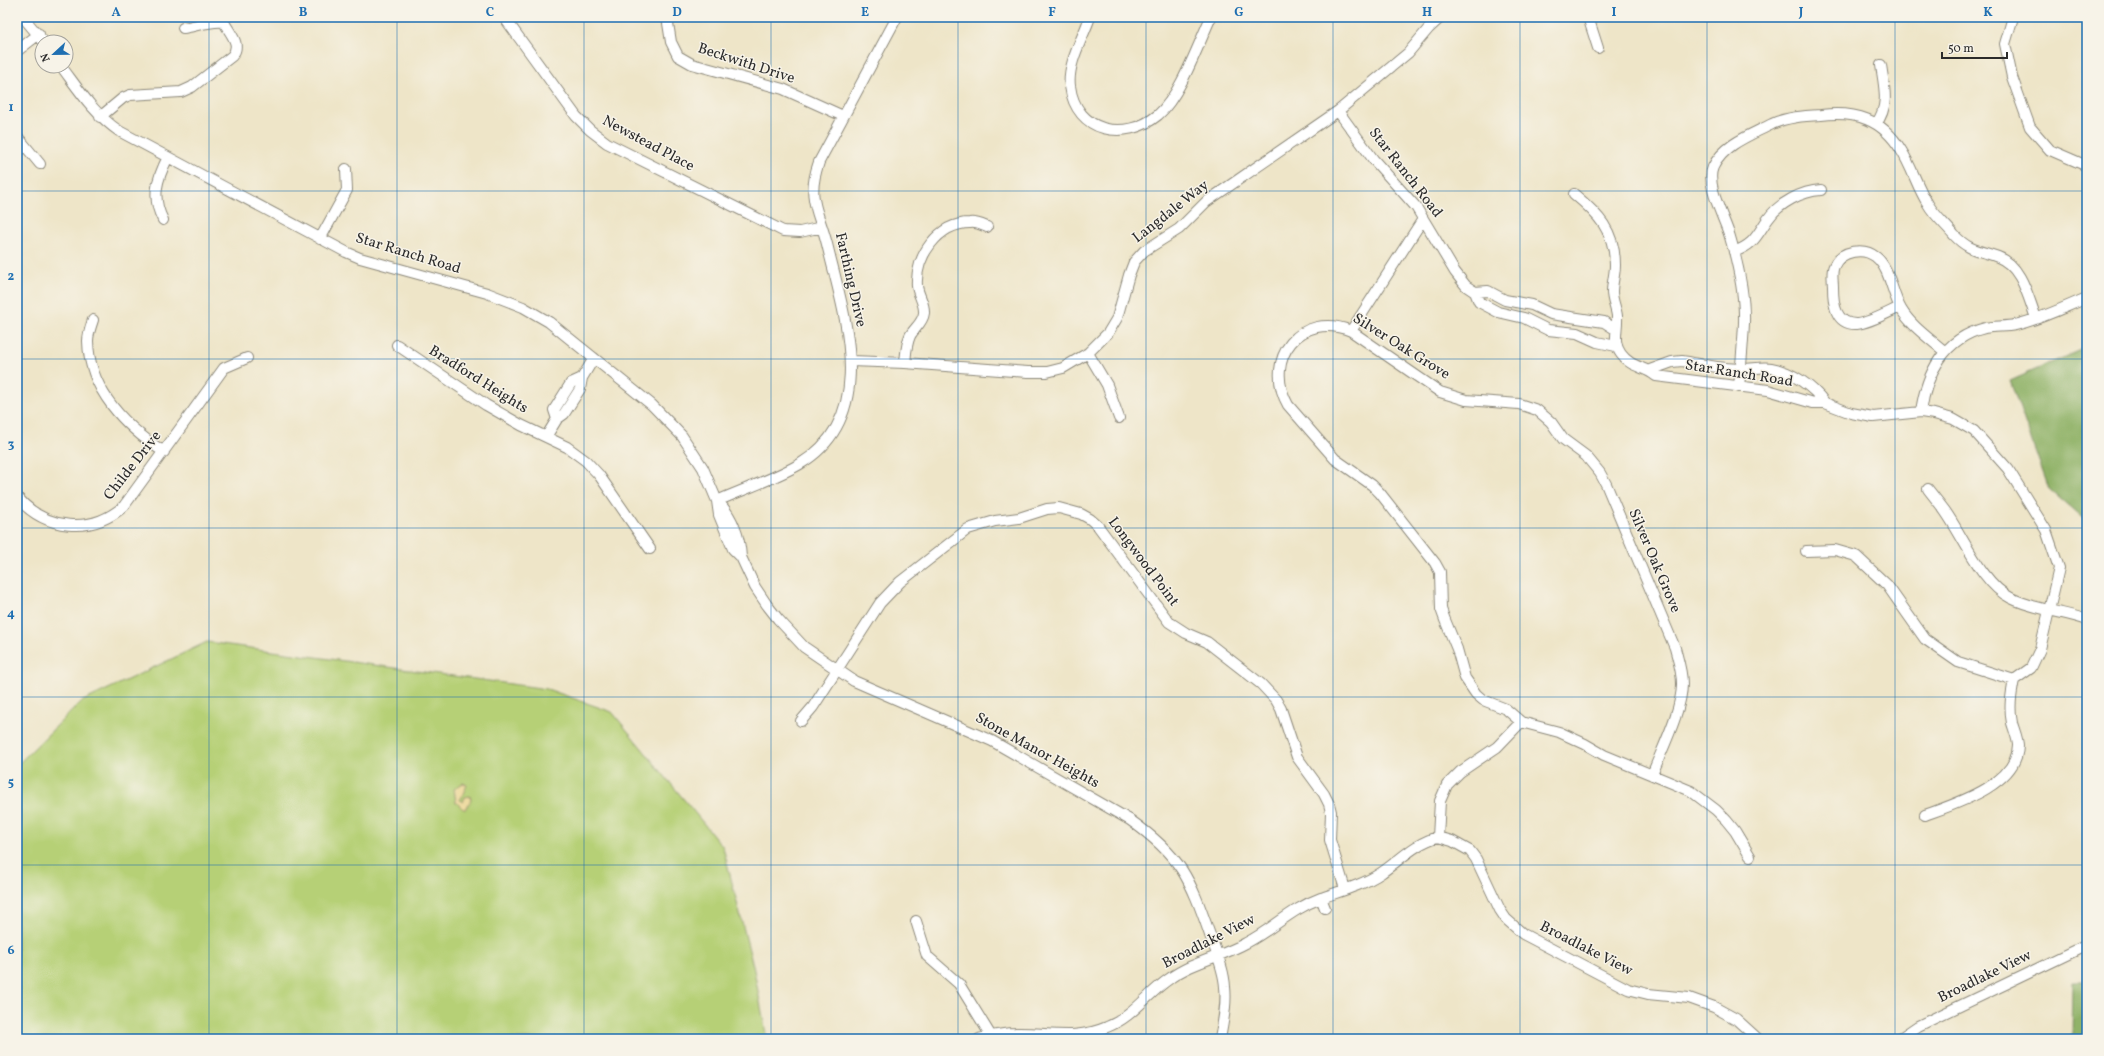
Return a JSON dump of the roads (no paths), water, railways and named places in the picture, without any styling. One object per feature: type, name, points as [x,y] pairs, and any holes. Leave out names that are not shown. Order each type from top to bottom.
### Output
[{"type":"street","points":[[23,17],[38,34]]},
{"type":"street","name":"Newstead Place","points":[[504,17],[576,116],[590,130],[607,143],[783,231],[800,232],[822,227]]},
{"type":"street","name":"Beckwith Drive","points":[[667,17],[671,42],[678,56],[692,64],[783,89],[843,116]]},
{"type":"street","name":"Farthing Drive","points":[[717,501],[800,464],[813,454],[826,440],[843,412],[851,379],[851,362],[846,327],[822,227],[812,194],[814,177],[819,162],[897,17]]},
{"type":"street","points":[[1090,17],[1071,69],[1070,86],[1074,101],[1082,116],[1095,126],[1112,130],[1129,130],[1145,124],[1158,115],[1171,101],[1211,17]]},
{"type":"street","name":"Langdale Way","points":[[851,362],[905,363],[1028,372],[1047,372],[1063,368],[1088,353],[1108,333],[1117,318],[1134,262],[1144,251],[1179,229],[1206,202],[1338,111],[1408,53],[1429,28],[1442,17]]},
{"type":"street","points":[[1588,17],[1598,48]]},
{"type":"street","points":[[2014,17],[2005,44],[2012,77],[2030,127],[2050,150],[2087,166]]},
{"type":"street","points":[[100,117],[123,98],[130,95],[172,94],[192,87],[232,56],[237,50],[237,44],[224,22],[216,21],[202,26],[184,28]]},
{"type":"street","points":[[17,51],[34,42]]},
{"type":"street","points":[[1876,124],[1883,115],[1886,98],[1881,65]]},
{"type":"street","name":"Star Ranch Road","points":[[68,74],[100,117],[118,131],[320,239],[360,258],[487,293],[512,302],[549,322],[652,405],[682,436],[703,468],[717,501]]},
{"type":"street","name":"Star Ranch Road","points":[[1338,111],[1373,159],[1416,207],[1455,272],[1466,286],[1475,292],[1480,302],[1498,312],[1524,318],[1548,330],[1577,332],[1597,342],[1616,346],[1626,361],[1636,367],[1650,370],[1672,362],[1682,361],[1741,369],[1771,368],[1782,372],[1816,392],[1825,403]]},
{"type":"street","points":[[1739,387],[1744,322],[1739,275],[1723,214],[1713,191],[1712,168],[1729,147],[1776,122],[1794,117],[1843,112],[1856,115],[1876,124],[1901,150],[1929,206],[1955,236],[1973,250],[1999,257],[2015,269],[2020,277],[2036,318]]},
{"type":"street","points":[[17,136],[40,164]]},
{"type":"street","points":[[163,220],[156,204],[156,184],[168,157]]},
{"type":"street","points":[[320,239],[347,190],[346,169]]},
{"type":"street","points":[[1734,252],[1746,247],[1756,239],[1768,218],[1779,207],[1796,197],[1821,190]]},
{"type":"street","points":[[1574,194],[1596,212],[1612,241],[1615,266],[1612,293],[1617,317],[1615,329],[1616,346]]},
{"type":"street","points":[[1351,331],[1423,219]]},
{"type":"street","points":[[905,363],[906,347],[924,313],[917,287],[919,266],[928,246],[939,235],[962,223],[971,222],[988,227]]},
{"type":"street","points":[[1900,307],[1859,324],[1845,322],[1840,318],[1833,302],[1832,272],[1835,265],[1841,257],[1850,252],[1858,251],[1869,253],[1876,257],[1882,264],[1900,307],[1907,318],[1944,352]]},
{"type":"street","points":[[1475,292],[1488,291],[1505,300],[1532,305],[1551,314],[1580,317],[1604,322],[1615,329]]},
{"type":"street","points":[[1921,412],[1923,395],[1928,380],[1944,352],[1953,342],[1985,328],[2015,325],[2087,298]]},
{"type":"street","points":[[1577,332],[1580,317]]},
{"type":"street","points":[[93,320],[88,340],[89,351],[96,376],[108,400],[120,417],[131,428],[164,452]]},
{"type":"street","name":"Silver Oak Grove","points":[[1652,775],[1679,705],[1682,684],[1681,672],[1674,648],[1600,473],[1586,456],[1563,439],[1551,422],[1537,410],[1519,404],[1466,400],[1440,392],[1351,331],[1340,327],[1329,325],[1319,326],[1310,329],[1295,339],[1288,347],[1280,366],[1280,389],[1284,398],[1288,405],[1335,459],[1372,485],[1430,554],[1440,572],[1441,609],[1457,649],[1464,678],[1480,697],[1506,709],[1521,722],[1559,732],[1604,755],[1690,791],[1716,810],[1735,831],[1750,856]]},
{"type":"street","name":"Bradford Heights","points":[[397,345],[486,405],[567,447],[593,467],[650,549]]},
{"type":"street","points":[[1088,353],[1108,385],[1119,418]]},
{"type":"street","name":"Childe Drive","points":[[17,497],[32,511],[52,522],[74,526],[98,522],[110,517],[124,506],[224,368],[247,358]]},
{"type":"street","points":[[546,437],[556,419],[554,410],[571,383],[582,378],[594,358]]},
{"type":"street","name":"Star Ranch Road","points":[[1650,370],[1656,376],[1768,390],[1813,403],[1825,403],[1851,413],[1874,417],[1921,412],[1934,414],[1952,418],[1974,431],[2008,469],[2046,530],[2059,568],[2040,650],[2031,668],[2014,680]]},
{"type":"street","points":[[1928,489],[1946,512],[1964,545],[1995,586],[2009,597],[2036,608],[2087,620]]},
{"type":"street","name":"Stone Manor Heights","points":[[717,501],[719,515],[733,549],[741,557],[756,587],[778,619],[804,646],[837,671],[870,689],[992,741],[1130,820],[1151,835],[1171,854],[1185,874],[1198,900],[1217,955],[1226,988],[1220,1039]]},
{"type":"street","name":"Longwood Point","points":[[801,721],[813,707],[880,603],[900,582],[968,529],[995,521],[1019,518],[1048,509],[1071,510],[1090,519],[1098,526],[1169,622],[1181,631],[1207,642],[1261,684],[1276,700],[1281,709],[1297,757],[1324,794],[1331,812],[1330,840],[1345,889]]},
{"type":"street","points":[[1806,551],[1835,550],[1856,556],[1887,586],[1924,638],[1958,662],[2014,680],[2010,708],[2018,745],[2016,758],[2004,775],[1979,793],[1925,815]]},
{"type":"street","points":[[1438,837],[1440,801],[1447,785],[1460,772],[1497,747],[1521,722]]},
{"type":"street","name":"Broadlake View","points":[[979,1039],[1015,1032],[1064,1036],[1080,1035],[1101,1030],[1131,1014],[1158,987],[1179,972],[1245,944],[1296,909],[1371,879],[1408,851],[1428,840],[1438,837],[1452,841],[1470,851],[1476,859],[1500,910],[1506,919],[1523,934],[1628,989],[1648,994],[1689,998],[1714,1007],[1736,1019],[1758,1039]]},
{"type":"street","points":[[1321,898],[1325,908]]},
{"type":"street","points":[[916,921],[927,956],[959,984],[991,1036]]},
{"type":"street","name":"Broadlake View","points":[[1899,1039],[1918,1026],[2087,945]]}]
